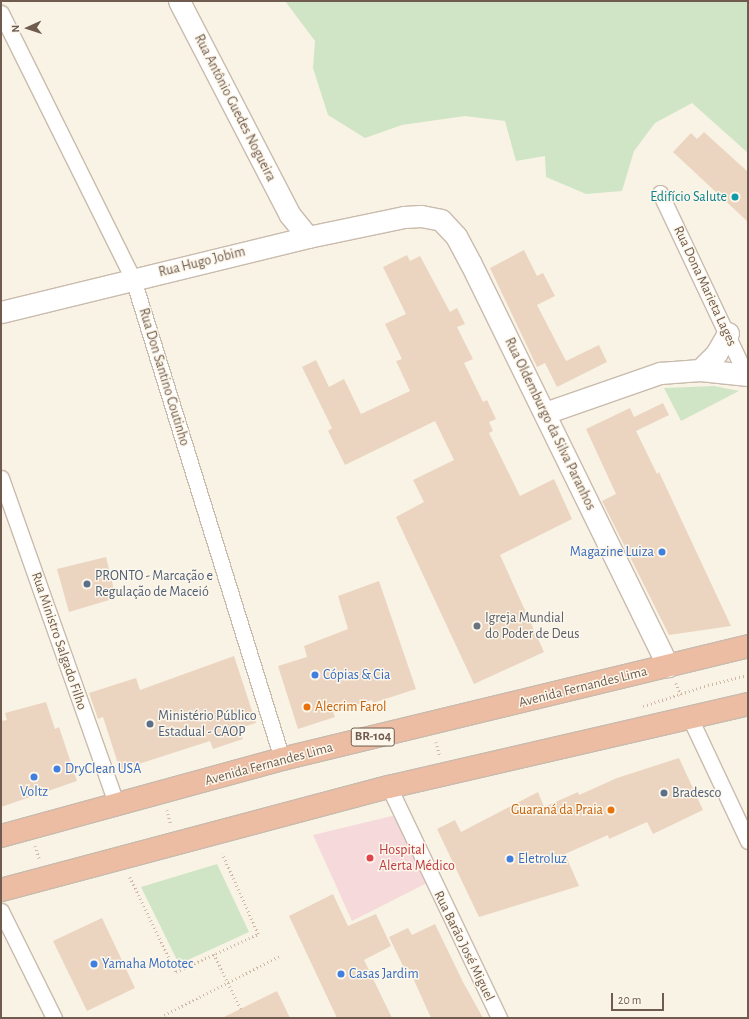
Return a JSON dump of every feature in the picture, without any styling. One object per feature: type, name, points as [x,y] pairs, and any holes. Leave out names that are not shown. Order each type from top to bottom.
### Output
[{"type":"highway","name":"Avenida Fernandes Lima","points":[[1,836],[282,759],[748,646]]},
{"type":"highway","points":[[1,890],[177,842],[389,787],[748,704]]},
{"type":"street","name":"Rua Antônio Guedes Nogueira","points":[[179,1],[290,215],[308,237]]},
{"type":"street","name":"Rua Don Santino Coutinho","points":[[1,13],[133,279],[282,759]]},
{"type":"street","name":"Rua Dona Marieta Lages","points":[[660,193],[728,333],[747,377]]},
{"type":"street","points":[[285,242],[290,215]]},
{"type":"street","name":"Rua Hugo Jobim","points":[[1,312],[285,242],[404,217]]},
{"type":"street","name":"Rua Oldemburgo da Silva Paranhos","points":[[404,217],[434,217],[448,226],[456,236],[545,413],[668,666]]},
{"type":"street","points":[[700,370],[716,354],[728,333]]},
{"type":"street","points":[[545,413],[642,377],[700,370],[747,377]]},
{"type":"street","name":"Rua Ministro Salgado Filho","points":[[1,478],[117,805]]},
{"type":"street","points":[[690,718],[748,841]]},
{"type":"street","name":"Rua Barão José Miguel","points":[[389,787],[499,1018]]},
{"type":"street","points":[[1,911],[54,1018]]},
{"type":"path","points":[[668,666],[690,718]]},
{"type":"path","points":[[430,723],[445,774]]},
{"type":"path","points":[[161,793],[177,842]]},
{"type":"path","points":[[30,829],[45,878]]},
{"type":"path","points":[[130,877],[176,972],[258,934],[222,854]]},
{"type":"path","points":[[214,954],[241,1009]]},
{"type":"path","points":[[164,1015],[280,956]]},
{"type":"shaded area","name":"Hospital Alerta Médico","points":[[396,815],[429,882],[352,921],[313,835]]},
{"type":"green space","points":[[285,1],[748,1],[748,153],[692,103],[655,123],[634,151],[622,191],[586,194],[546,177],[545,156],[516,161],[505,121],[465,116],[402,125],[365,138],[328,115],[313,68],[315,41]]},
{"type":"green space","points":[[714,386],[739,391],[681,421],[664,388]]},
{"type":"green space","points":[[217,864],[249,932],[179,964],[141,887]]},
{"type":"building","name":"Edifício Salute","points":[[704,132],[748,172],[748,222],[673,152],[691,133],[697,139]]},
{"type":"building","points":[[524,250],[537,276],[543,273],[555,296],[537,305],[566,361],[599,345],[607,362],[557,387],[545,363],[537,367],[490,268]]},
{"type":"building","points":[[407,255],[410,261],[420,256],[450,312],[457,308],[465,324],[457,327],[473,359],[464,363],[483,402],[487,400],[496,419],[489,422],[493,431],[489,433],[520,496],[554,479],[572,519],[500,555],[544,652],[474,684],[396,517],[424,502],[413,480],[454,460],[435,421],[345,465],[328,431],[332,428],[302,367],[316,360],[329,387],[344,379],[361,414],[410,391],[396,361],[402,359],[385,324],[406,314],[383,267]]},
{"type":"building","name":"Magazine Luiza","points":[[663,403],[669,415],[636,431],[657,474],[659,472],[731,626],[669,635],[602,501],[616,494],[586,429],[630,408],[634,417]]},
{"type":"building","name":"PRONTO - Marcação e Regulação de Maceió","points":[[106,557],[116,598],[69,612],[57,569]]},
{"type":"building","points":[[379,581],[416,689],[373,703],[372,700],[333,712],[335,717],[298,729],[278,666],[307,657],[304,646],[348,629],[338,596]]},
{"type":"building","points":[[234,656],[256,723],[240,728],[243,739],[213,749],[210,741],[120,770],[103,717],[98,719],[89,693],[136,678],[140,690]]},
{"type":"building","points":[[46,702],[55,729],[59,727],[77,781],[1,807],[1,721],[7,720],[5,713]]},
{"type":"building","points":[[679,758],[703,810],[653,834],[647,822],[609,839],[608,835],[565,854],[579,886],[479,917],[437,829],[455,820],[461,832],[538,792],[544,807],[578,792],[579,795],[617,778]]},
{"type":"building","points":[[333,894],[348,926],[376,914],[391,946],[364,960],[392,1018],[337,1018],[289,916]]},
{"type":"building","name":"Yamaha Mototec","points":[[102,918],[135,988],[87,1011],[53,941]]},
{"type":"building","points":[[435,924],[463,982],[483,1018],[431,1018],[408,967],[404,968],[389,937],[408,928],[412,935]]},
{"type":"building","points":[[277,991],[290,1018],[222,1018]]},
{"type":"place","name":"Edifício Salute","points":[[735,197]]},
{"type":"place","name":"Magazine Luiza","points":[[662,552]]},
{"type":"place","name":"PRONTO - Marcação e Regulação de Maceió","points":[[87,584]]},
{"type":"place","name":"Igreja Mundial do Poder de Deus","points":[[477,626]]},
{"type":"place","name":"Cópias & Cia","points":[[315,675]]},
{"type":"place","name":"Alecrim Farol","points":[[307,707]]},
{"type":"place","name":"Ministério Público Estadual - CAOP","points":[[150,724]]},
{"type":"place","name":"DryClean USA","points":[[57,769]]},
{"type":"place","name":"Voltz","points":[[34,777]]},
{"type":"place","name":"Bradesco","points":[[664,793]]},
{"type":"place","name":"Guaraná da Praia","points":[[611,810]]},
{"type":"place","name":"Hospital Alerta Médico","points":[[370,858]]},
{"type":"place","name":"Eletroluz","points":[[510,859]]},
{"type":"place","name":"Yamaha Mototec","points":[[94,964]]},
{"type":"place","name":"Casas Jardim","points":[[341,974]]}]
